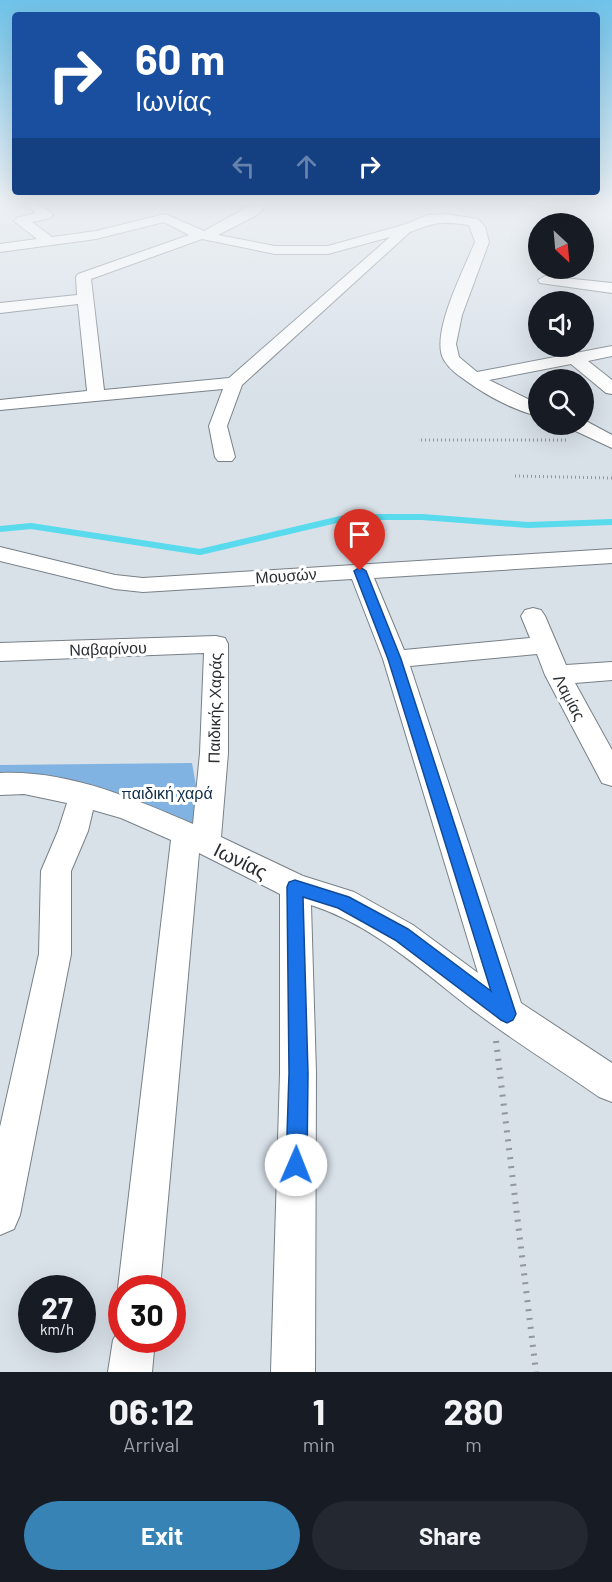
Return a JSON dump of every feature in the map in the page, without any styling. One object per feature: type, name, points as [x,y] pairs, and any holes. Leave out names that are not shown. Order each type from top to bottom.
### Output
[{"type":"street","points":[[96,395],[83,277],[112,267]]},
{"type":"street","points":[[225,457],[218,426],[234,383],[364,267]]},
{"type":"street","points":[[472,267],[454,315],[448,344],[451,358],[456,365],[492,390],[528,406]]},
{"type":"street","points":[[545,280],[612,288]]},
{"type":"street","points":[[0,308],[84,299]]},
{"type":"street","points":[[474,378],[612,351]]},
{"type":"street","points":[[574,359],[612,389]]},
{"type":"street","points":[[0,405],[234,383]]},
{"type":"street","points":[[594,433],[610,441]]},
{"type":"street","name":"Μουσών","points":[[0,554],[126,584],[612,556]]},
{"type":"street","points":[[360,571],[395,659],[499,1009]]},
{"type":"street","name":"Λαμίας","points":[[533,616],[558,675],[612,775]]},
{"type":"street","name":"Ναβαρίνου","points":[[0,652],[216,644]]},
{"type":"street","name":"Παιδικής Χαράς","points":[[141,1275],[196,839],[214,753],[216,644]]},
{"type":"street","points":[[395,659],[544,645]]},
{"type":"street","points":[[558,675],[612,671]]},
{"type":"street","name":"Ιωνίας","points":[[0,784],[24,783],[83,795],[129,809],[295,887],[343,902],[402,935],[499,1009],[612,1084]]},
{"type":"street","points":[[0,1215],[55,954],[56,871],[73,831],[83,795]]},
{"type":"street","points":[[293,1372],[298,1073],[295,887]]},
{"type":"street","points":[[130,1372],[132,1353]]},
{"type":"path","points":[[421,440],[610,441]]},
{"type":"path","points":[[515,476],[612,478]]},
{"type":"path","points":[[499,1009],[536,1372]]},
{"type":"green space","name":"παιδική χαρά","points":[[192,763],[206,843],[129,809],[0,784],[0,765]]},
{"type":"waterway","points":[[0,529],[31,526],[200,552],[349,517],[422,517],[528,525],[612,522]]},
{"type":"route","points":[[296,1165],[298,1073],[295,887],[343,902],[402,935],[507,1014],[395,659],[360,571]]}]
